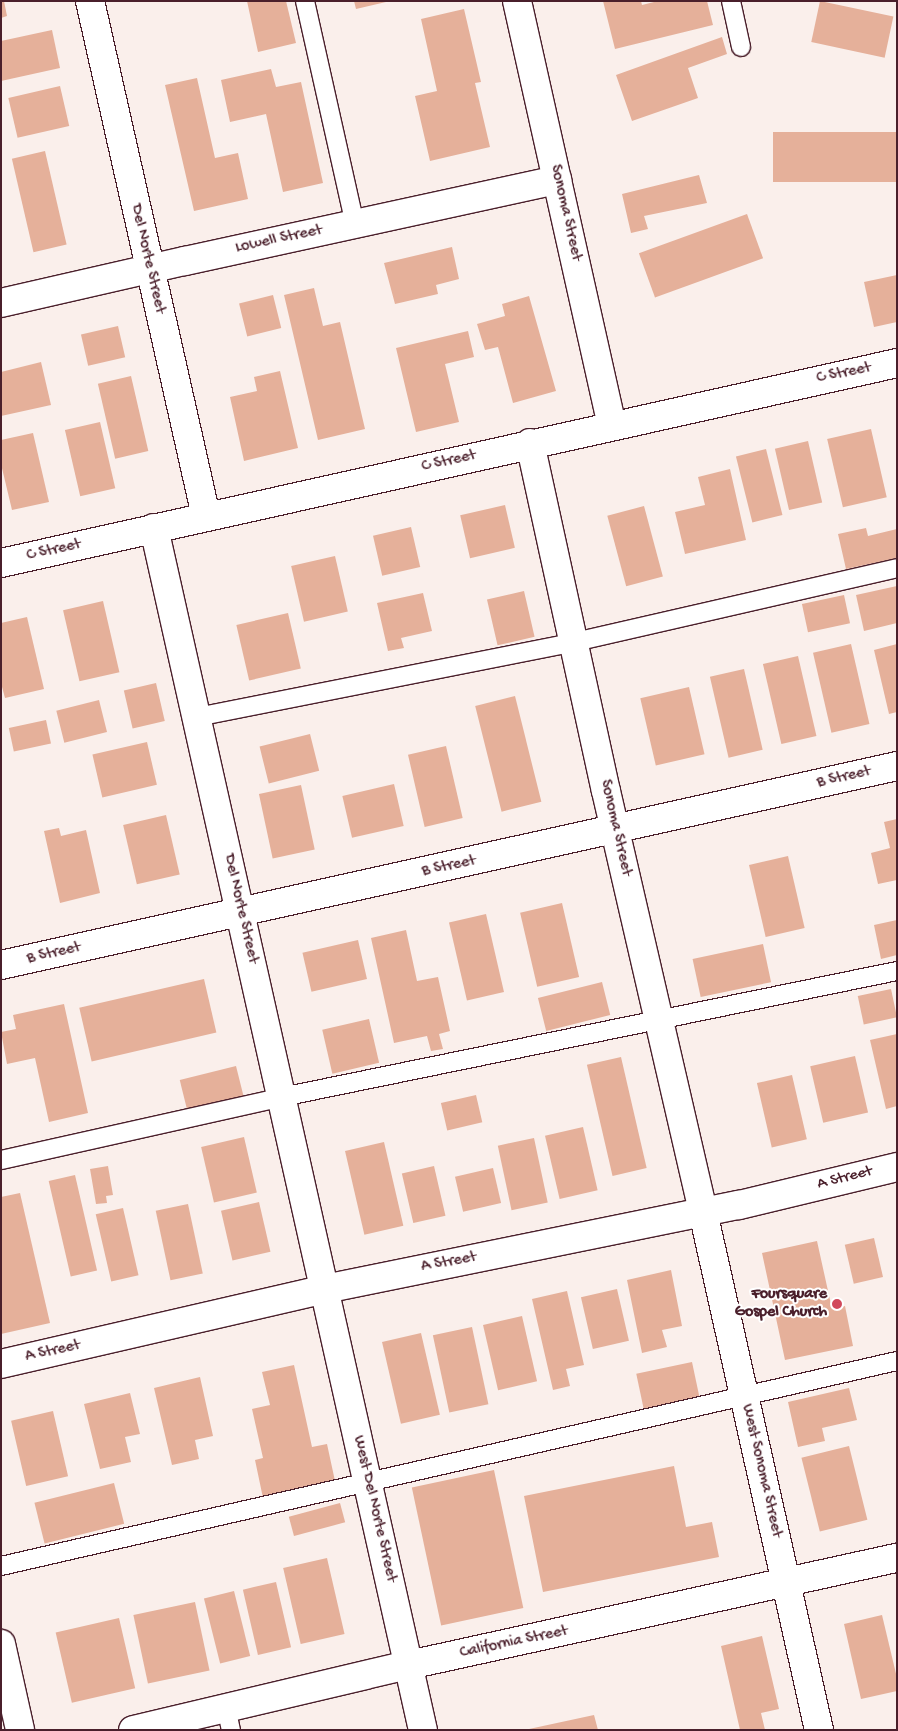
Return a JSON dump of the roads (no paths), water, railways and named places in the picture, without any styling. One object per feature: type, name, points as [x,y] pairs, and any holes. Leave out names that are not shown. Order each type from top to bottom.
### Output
[{"type":"street","name":"Del Norte Street","points":[[90,1],[206,516]]},
{"type":"street","name":"Sonoma Street","points":[[517,1],[612,425]]},
{"type":"street","name":"Lowell Street","points":[[1,303],[557,180]]},
{"type":"street","name":"C Street","points":[[1,563],[530,443],[897,363]]},
{"type":"street","name":"Sonoma Street","points":[[530,443],[658,1022],[703,1212]]},
{"type":"street","name":"Del Norte Street","points":[[154,528],[325,1288]]},
{"type":"street","name":"B Street","points":[[1,965],[616,830],[897,766]]},
{"type":"street","name":"A Street","points":[[1,1364],[325,1288],[703,1212],[897,1166]]},
{"type":"street","name":"West Sonoma Street","points":[[703,1212],[819,1730]]},
{"type":"street","name":"West Del Norte Street","points":[[325,1288],[423,1730]]},
{"type":"street","name":"California Street","points":[[133,1730],[228,1718],[409,1666],[897,1558]]},
{"type":"street","points":[[1,1644],[20,1730]]},
{"type":"lane","points":[[305,1],[356,224]]},
{"type":"lane","points":[[732,1],[741,47]]},
{"type":"lane","points":[[197,717],[575,642],[897,568]]},
{"type":"lane","points":[[1,1160],[282,1097],[658,1022],[897,971]]},
{"type":"lane","points":[[1,1566],[745,1398],[897,1361]]},
{"type":"place","name":"Foursquare Gospel Church","points":[[837,1304]]}]
